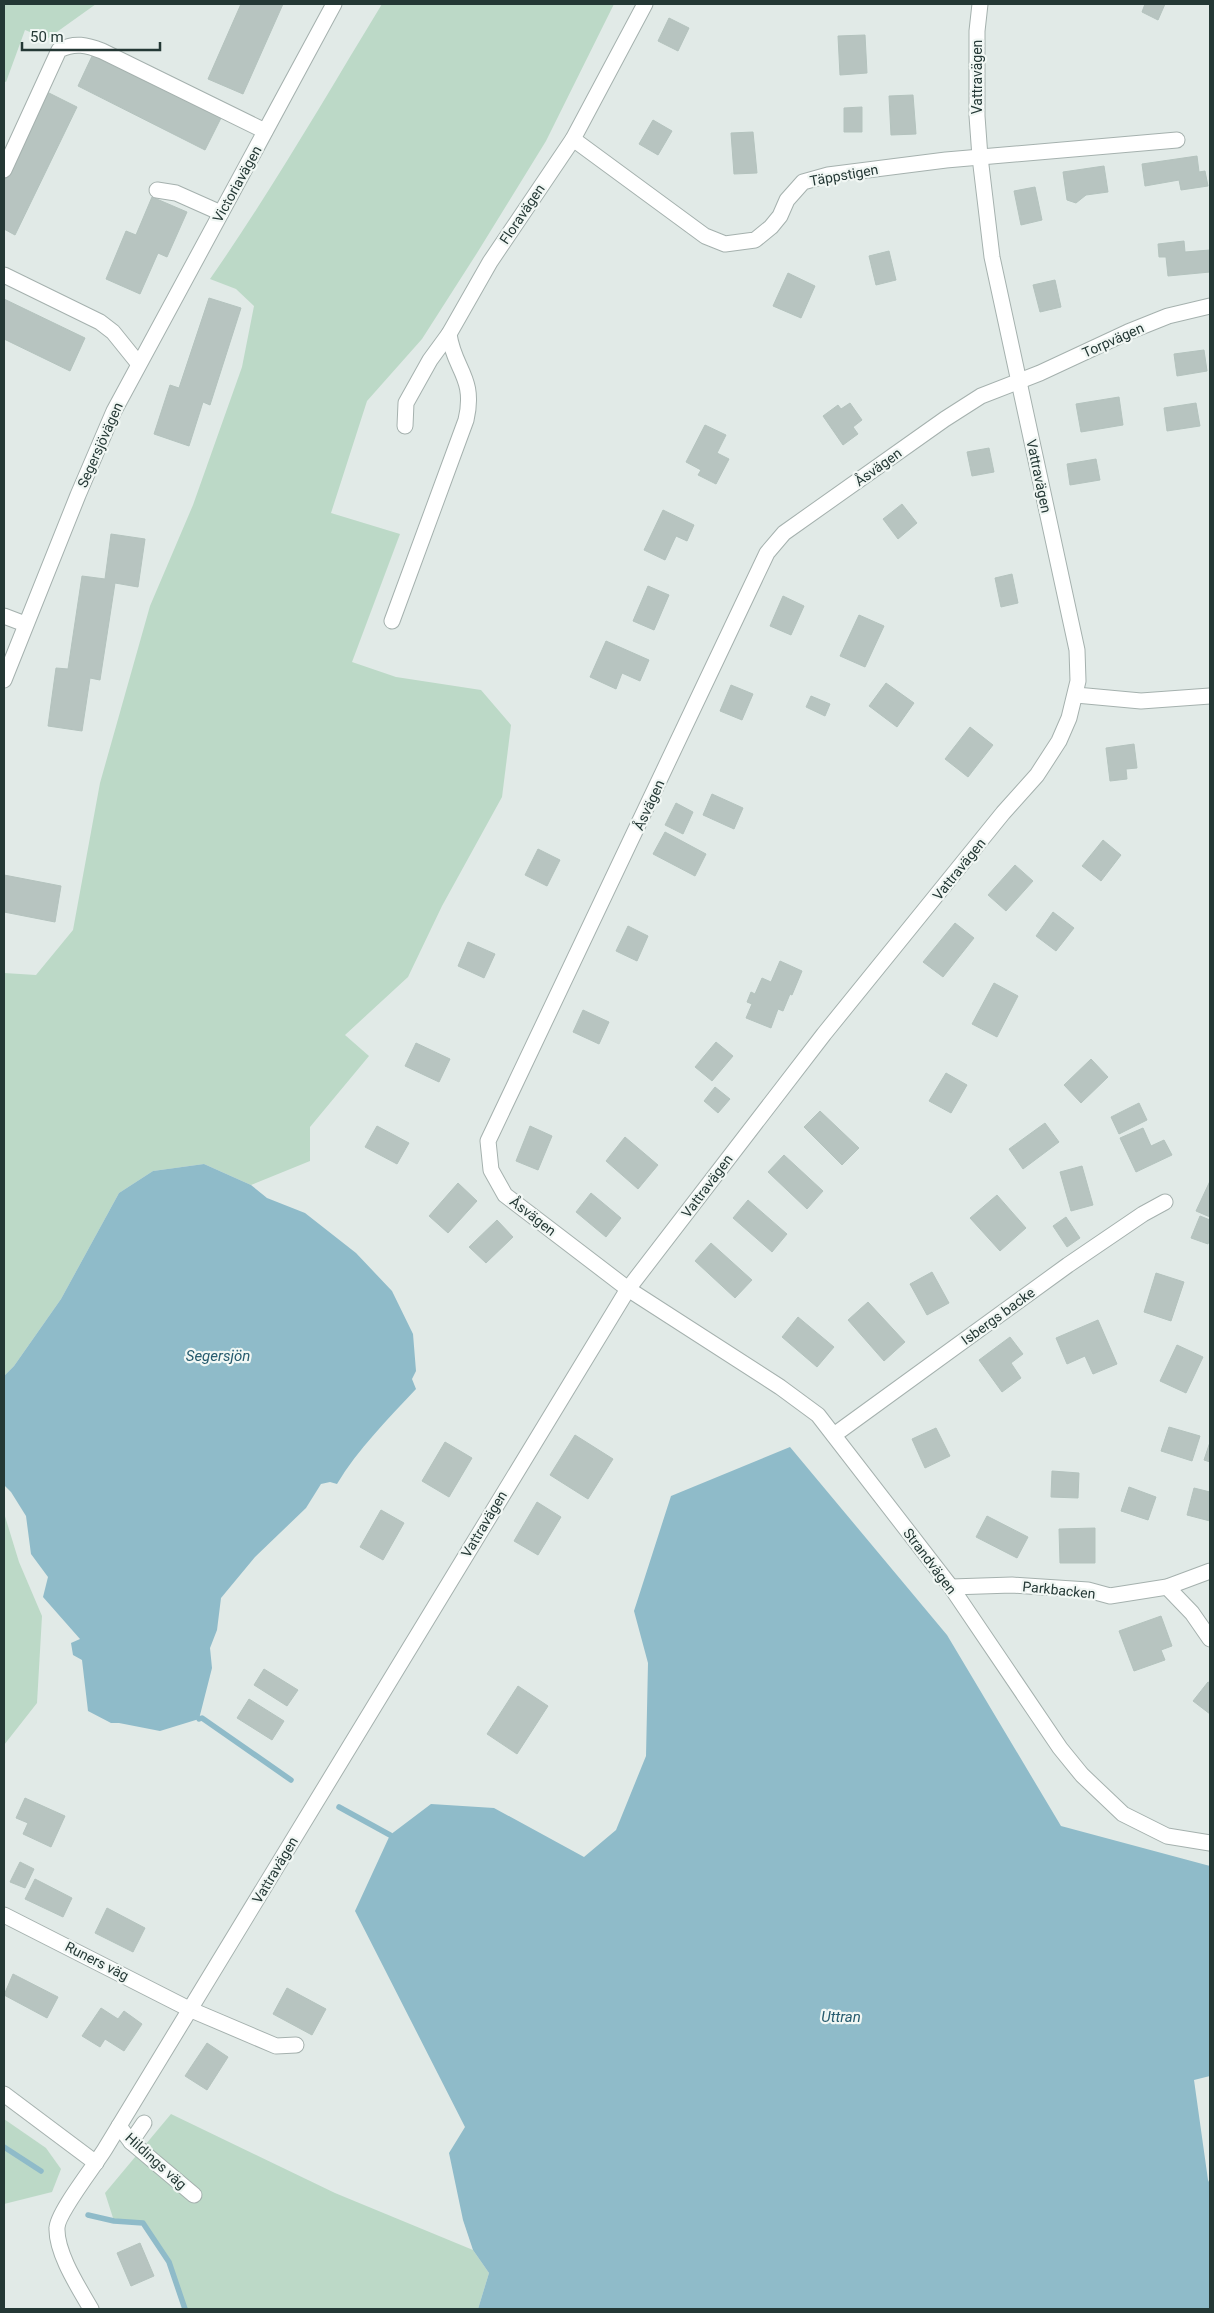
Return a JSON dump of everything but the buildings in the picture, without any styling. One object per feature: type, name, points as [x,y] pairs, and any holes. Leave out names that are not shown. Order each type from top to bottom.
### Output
[{"type":"street","name":"Victoriavägen","points":[[138,363],[334,4]]},
{"type":"street","name":"Floravägen","points":[[405,426],[406,403],[430,360],[449,334],[490,262],[573,139],[645,4]]},
{"type":"street","name":"Vattravägen","points":[[91,2309],[61,2250],[57,2227],[62,2214],[119,2126],[628,1289],[824,1034],[1037,775],[1059,741],[1069,718],[1078,681],[1077,650],[992,257],[977,116],[977,31],[980,4]]},
{"type":"street","points":[[4,170],[59,50],[68,46],[82,44],[102,51],[265,131]]},
{"type":"street","name":"Täppstigen","points":[[573,139],[704,236],[725,244],[755,240],[771,227],[780,216],[787,200],[803,182],[828,175],[980,158],[1176,140]]},
{"type":"street","points":[[158,190],[184,196],[221,212]]},
{"type":"street","points":[[4,275],[100,322],[112,332],[138,363]]},
{"type":"street","name":"Torpvägen","points":[[1019,382],[1128,332],[1168,316],[1210,306]]},
{"type":"street","points":[[392,621],[466,420],[470,402],[466,379],[451,349],[449,334]]},
{"type":"street","name":"Segersjövägen","points":[[4,680],[78,495],[114,411],[138,363]]},
{"type":"street","name":"Åsvägen","points":[[628,1289],[505,1195],[491,1170],[488,1141],[767,553],[784,532],[945,419],[981,396],[1019,382]]},
{"type":"street","points":[[4,616],[25,624]]},
{"type":"street","points":[[1076,695],[1141,701],[1210,696]]},
{"type":"street","name":"Isbergs backe","points":[[834,1435],[1068,1265],[1143,1214],[1165,1202]]},
{"type":"street","name":"Strandvägen","points":[[628,1289],[780,1387],[818,1415],[951,1587],[1060,1748],[1082,1775],[1123,1814],[1167,1836],[1210,1843]]},
{"type":"street","name":"Parkbacken","points":[[951,1587],[1012,1585],[1088,1590],[1110,1596],[1167,1587],[1210,1571]]},
{"type":"street","points":[[1167,1587],[1192,1613],[1210,1639]]},
{"type":"street","name":"Runers väg","points":[[4,1915],[189,2009],[276,2046],[296,2045]]},
{"type":"street","points":[[4,2094],[96,2163]]},
{"type":"street","points":[[131,2142],[144,2123]]},
{"type":"street","name":"Hildings väg","points":[[119,2126],[131,2142],[194,2195]]},
{"type":"green space","points":[[4,4],[96,4],[47,39],[25,30],[6,82],[4,81]]},
{"type":"green space","points":[[382,4],[614,4],[546,141],[477,253],[422,339],[367,401],[331,513],[400,534],[352,662],[396,677],[481,690],[511,725],[502,797],[442,906],[408,977],[345,1035],[369,1056],[310,1127],[310,1161],[251,1185],[204,1164],[153,1171],[119,1193],[61,1299],[14,1366],[4,1376],[4,973],[36,975],[73,930],[100,783],[150,606],[193,505],[242,367],[254,306],[236,289],[210,279],[277,177]]},
{"type":"green space","points":[[4,1513],[19,1562],[42,1616],[37,1703],[4,1745]]},
{"type":"green space","points":[[171,2114],[335,2193],[473,2250],[489,2273],[478,2309],[185,2309],[169,2262],[143,2223],[114,2221],[105,2193]]},
{"type":"green space","points":[[4,2119],[46,2148],[61,2169],[52,2192],[4,2204]]},
{"type":"water","name":"Segersjön","points":[[204,1164],[251,1185],[267,1198],[305,1213],[356,1253],[392,1291],[413,1334],[416,1371],[412,1379],[416,1389],[364,1446],[337,1484],[330,1482],[321,1484],[306,1508],[255,1557],[221,1598],[217,1630],[210,1648],[212,1668],[199,1719],[160,1731],[111,1723],[88,1711],[82,1660],[73,1655],[71,1643],[80,1639],[43,1597],[48,1577],[31,1554],[26,1516],[11,1492],[4,1485],[4,1376],[14,1366],[61,1299],[119,1193],[153,1171]]},
{"type":"water","name":"Uttran","points":[[790,1447],[947,1635],[1061,1826],[1210,1866],[1210,2076],[1194,2080],[1210,2184],[1210,2309],[478,2309],[489,2273],[473,2250],[463,2220],[449,2153],[465,2127],[355,1911],[390,1835],[431,1804],[494,1808],[584,1857],[616,1830],[646,1756],[648,1663],[634,1611],[671,1496]]},
{"type":"waterway","points":[[199,1719],[202,1718],[291,1780]]},
{"type":"waterway","points":[[339,1807],[390,1835]]},
{"type":"waterway","points":[[4,2147],[41,2171]]},
{"type":"waterway","points":[[88,2215],[114,2221],[143,2223],[169,2262],[185,2309]]}]
